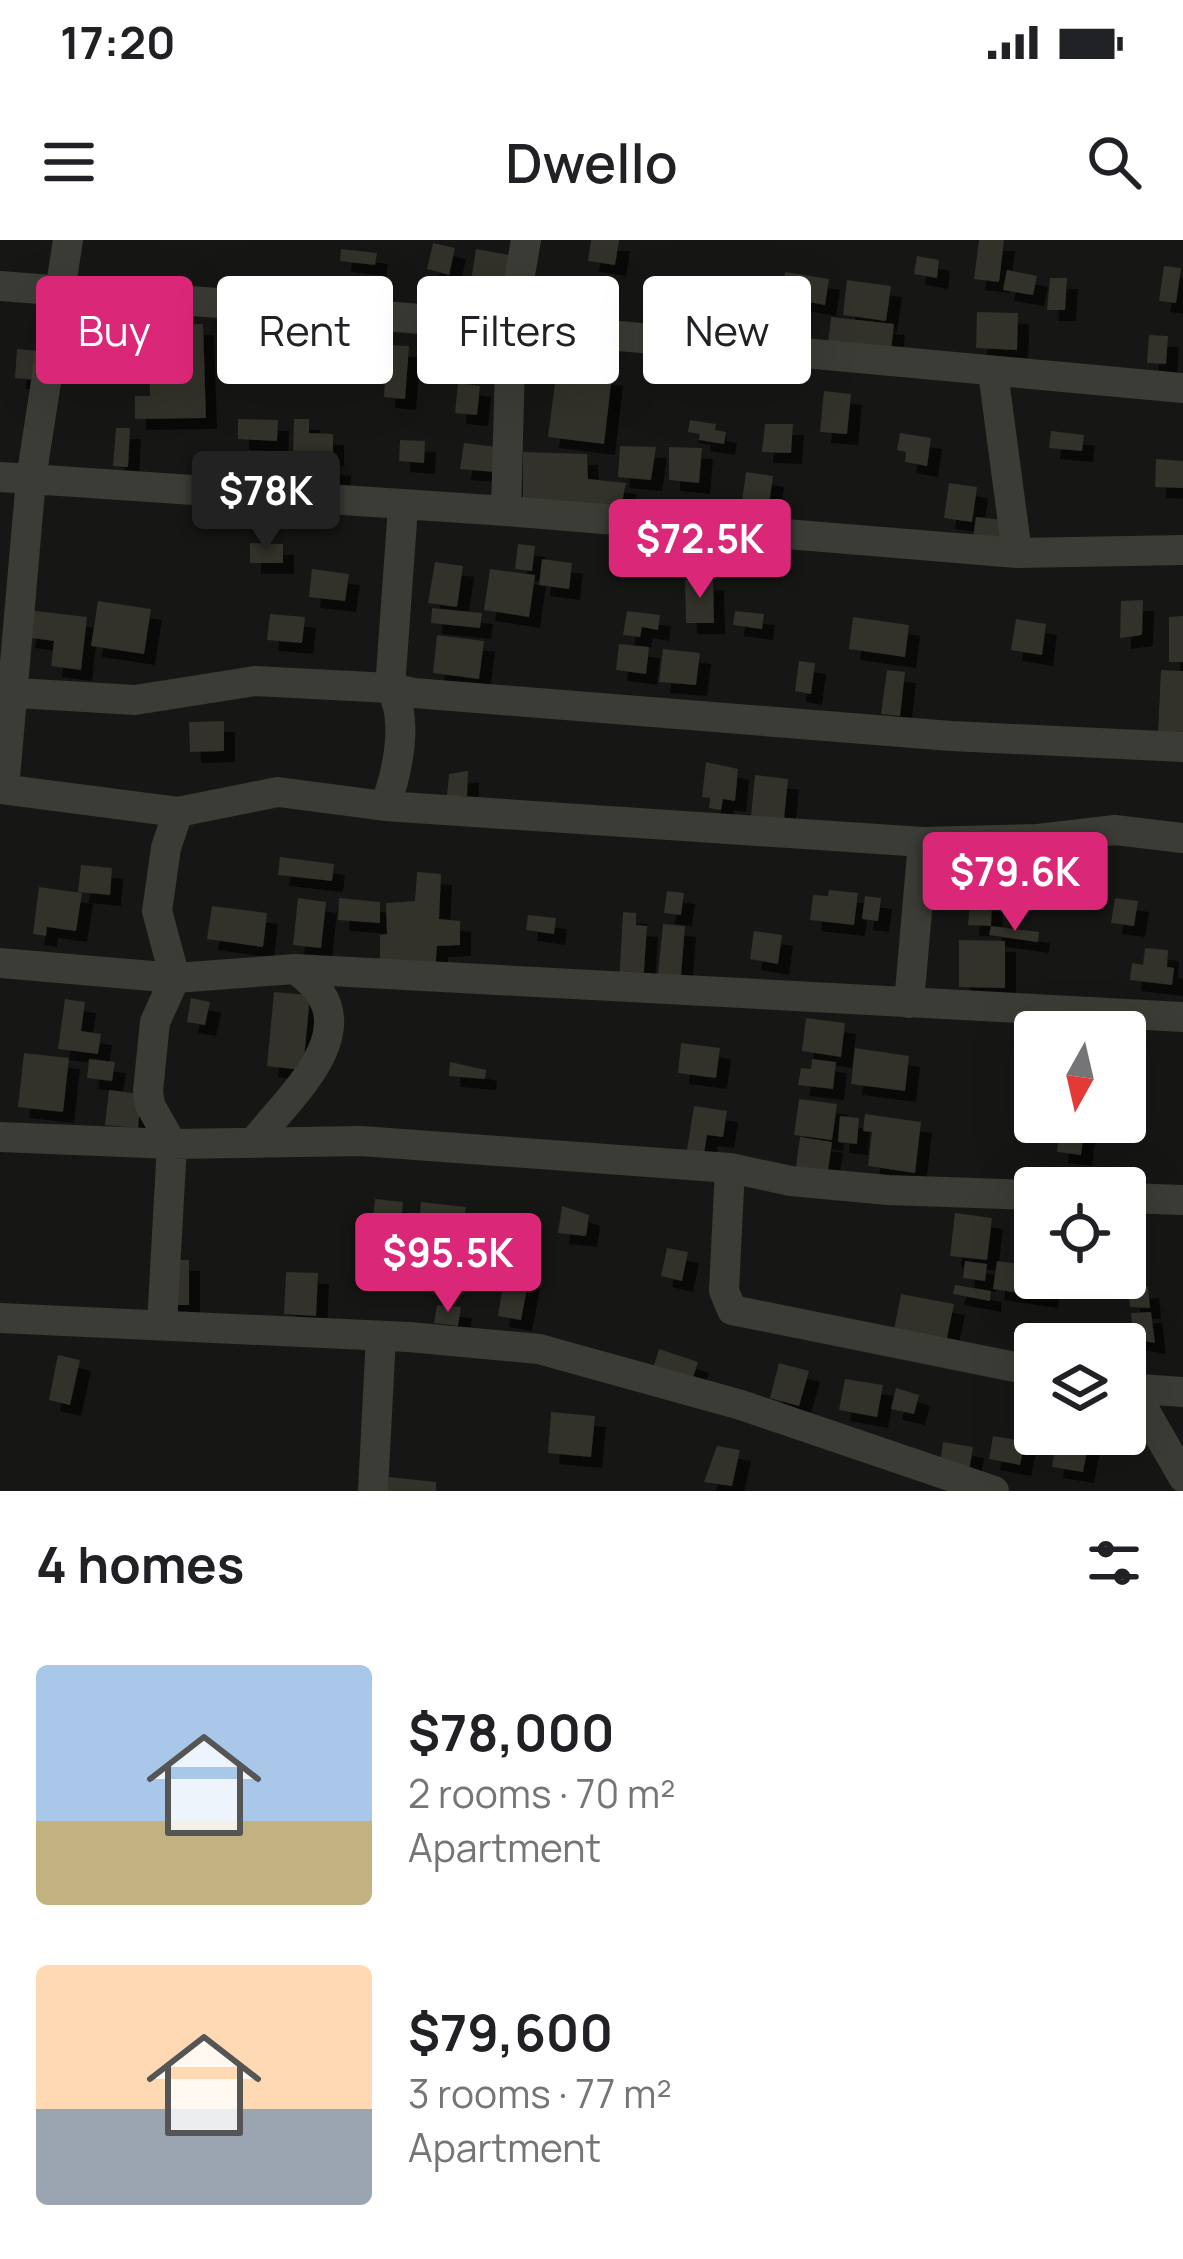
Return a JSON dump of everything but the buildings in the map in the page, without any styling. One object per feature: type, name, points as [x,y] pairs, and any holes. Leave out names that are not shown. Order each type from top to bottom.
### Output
[{"type":"street","points":[[64,276],[68,240]]},
{"type":"street","points":[[520,276],[526,240]]},
{"type":"street","points":[[0,286],[36,288]]},
{"type":"street","points":[[193,300],[417,318]]},
{"type":"street","points":[[619,336],[1183,388]]},
{"type":"street","points":[[993,372],[1016,553]]},
{"type":"street","points":[[40,384],[16,478],[6,692],[12,724],[2,789],[178,812],[278,792],[386,806],[923,842],[1038,839],[1115,830],[1183,838]]},
{"type":"street","points":[[506,511],[509,384]]},
{"type":"street","points":[[16,478],[506,511],[1016,553],[1183,550]]},
{"type":"street","points":[[386,806],[396,778],[398,752],[398,709],[390,688],[403,507]]},
{"type":"street","points":[[6,692],[135,700],[255,681],[390,688],[951,736],[1183,747]]},
{"type":"street","points":[[161,1325],[172,1144],[150,1105],[148,1091],[155,1022],[175,978],[157,911],[166,848],[178,812]]},
{"type":"street","points":[[909,1003],[923,842]]},
{"type":"street","points":[[0,963],[175,978],[295,969],[1183,1017]]},
{"type":"street","points":[[254,1142],[322,1058],[328,1038],[322,997],[309,978],[295,969]]},
{"type":"street","points":[[0,1137],[172,1144],[361,1141],[730,1168],[791,1181],[888,1190],[1014,1194]]},
{"type":"street","points":[[730,1168],[724,1291],[732,1310],[1014,1368]]},
{"type":"street","points":[[1146,1199],[1183,1200]]},
{"type":"street","points":[[0,1318],[381,1336],[539,1349],[741,1406],[985,1489]]},
{"type":"street","points":[[374,1491],[381,1336]]},
{"type":"street","points":[[1146,1390],[1183,1392]]},
{"type":"street","points":[[1146,1417],[1183,1477]]}]
